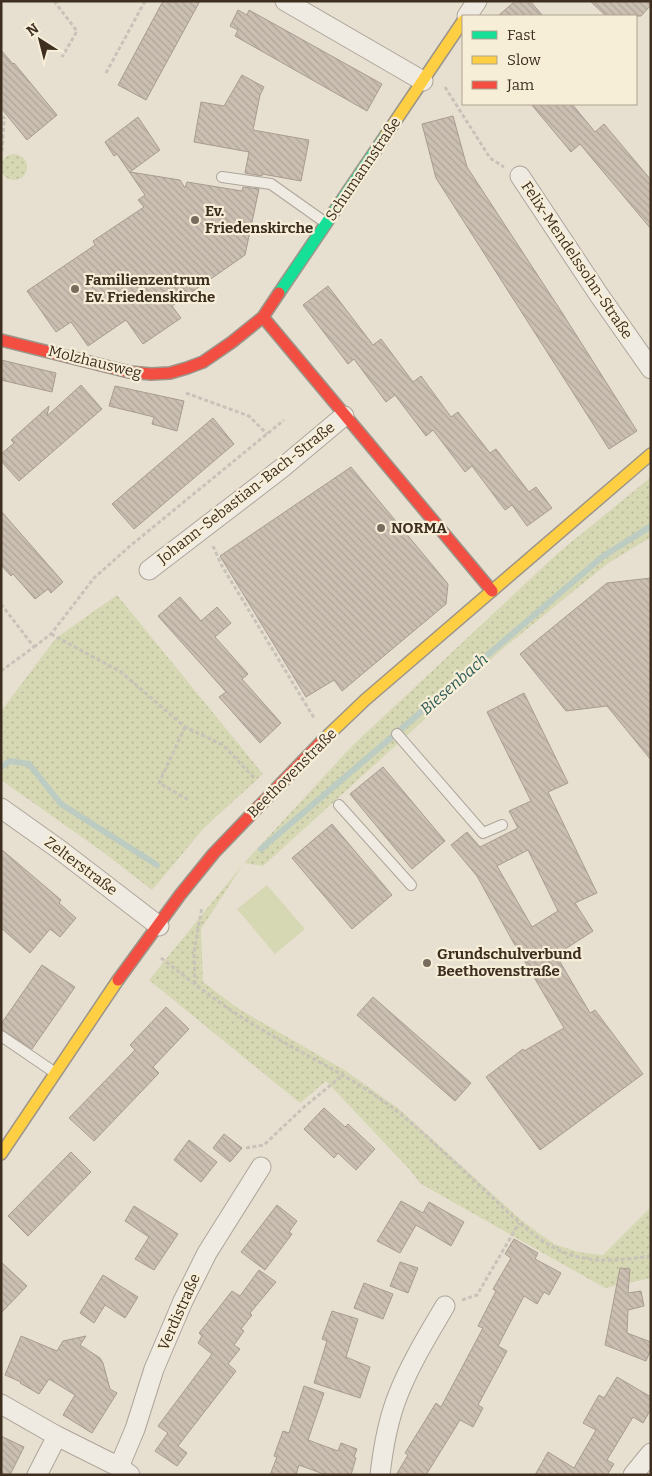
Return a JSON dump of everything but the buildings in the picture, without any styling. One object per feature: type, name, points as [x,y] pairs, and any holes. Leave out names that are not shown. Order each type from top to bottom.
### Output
[{"type":"street","points":[[285,1],[423,81]]},
{"type":"street","points":[[467,15],[477,1]]},
{"type":"street","name":"Schumannstraße","points":[[263,317],[462,22]]},
{"type":"street","name":"Felix-Mendelssohn-Straße","points":[[520,176],[598,295],[651,369]]},
{"type":"street","name":"Molzhausweg","points":[[1,340],[129,372],[149,375],[172,373],[195,366],[220,352],[263,317]]},
{"type":"street","name":"Johann-Sebastian-Bach-Straße","points":[[263,317],[492,591]]},
{"type":"street","name":"Johann-Sebastian-Bach-Straße","points":[[149,570],[287,463],[344,416]]},
{"type":"street","name":"Beethovenstraße","points":[[1,1154],[107,996],[180,895],[214,853],[301,762],[366,700],[651,454]]},
{"type":"street","name":"Zelterstraße","points":[[1,808],[60,850],[158,926]]},
{"type":"street","name":"Verdistraße","points":[[1,1404],[124,1471],[154,1369],[183,1300],[207,1253],[261,1167]]},
{"type":"street","points":[[380,1475],[387,1432],[398,1395],[445,1306]]},
{"type":"street","points":[[37,1475],[57,1436]]},
{"type":"street","points":[[633,1475],[651,1453]]},
{"type":"lane","points":[[222,177],[271,184],[326,223]]},
{"type":"lane","points":[[397,734],[483,833],[502,825]]},
{"type":"lane","points":[[339,805],[411,885]]},
{"type":"lane","points":[[1,1036],[54,1073]]},
{"type":"path","points":[[54,1],[77,31],[62,57]]},
{"type":"path","points":[[106,73],[145,1]]},
{"type":"path","points":[[444,85],[490,158]]},
{"type":"path","points":[[1,117],[4,118],[2,154]]},
{"type":"path","points":[[180,391],[250,416],[267,434]]},
{"type":"path","points":[[1,671],[51,634],[94,578],[130,546],[284,420]]},
{"type":"path","points":[[213,546],[222,566],[320,726]]},
{"type":"path","points":[[1,604],[34,647]]},
{"type":"path","points":[[51,634],[122,672],[185,728],[223,745],[260,785]]},
{"type":"path","points":[[185,728],[159,783],[189,800]]},
{"type":"path","points":[[195,984],[194,952],[202,906]]},
{"type":"path","points":[[160,958],[250,1023],[343,1075],[398,1112],[519,1223],[552,1247],[597,1261],[615,1261],[651,1256]]},
{"type":"path","points":[[246,1148],[264,1145],[304,1107],[343,1075]]},
{"type":"path","points":[[477,1295],[519,1223]]},
{"type":"green space","points":[[14,154],[23,158],[27,167],[23,176],[14,180],[5,176],[1,167],[5,158]]},
{"type":"green space","points":[[651,477],[651,537],[607,564],[500,651],[263,866],[244,863],[351,747],[558,553]]},
{"type":"green space","points":[[117,595],[263,774],[204,828],[152,890],[103,852],[1,780],[1,711],[56,638]]},
{"type":"green space","points":[[244,863],[201,929],[203,982],[239,1009],[346,1071],[399,1109],[521,1220],[554,1244],[578,1252],[603,1255],[651,1207],[651,1278],[605,1288],[421,1184],[326,1081],[300,1103],[149,980]]},
{"type":"green space","points":[[267,885],[305,929],[275,954],[237,909]]},
{"type":"waterway","name":"Biesenbach","points":[[261,849],[602,557],[651,526]]},
{"type":"waterway","name":"Biesenbach","points":[[1,767],[10,761],[29,764],[61,804],[157,865]]},
{"type":"traffic: fast","points":[[279,293],[386,135]]},
{"type":"traffic: slow","points":[[386,135],[462,22]]},
{"type":"traffic: slow","points":[[321,742],[365,700],[651,454]]},
{"type":"traffic: slow","points":[[1,1154],[118,980]]},
{"type":"traffic: jam","points":[[1,340],[129,372],[170,373],[203,362],[232,342],[263,317],[279,293]]},
{"type":"traffic: jam","points":[[263,317],[492,591]]},
{"type":"traffic: jam","points":[[118,980],[180,895],[214,853],[321,742]]},
{"type":"place","name":"Ev. Friedenskirche","points":[[195,220]]},
{"type":"place","name":"Familienzentrum Ev. Friedenskirche","points":[[75,289]]},
{"type":"place","name":"NORMA","points":[[381,528]]},
{"type":"place","name":"Grundschulverbund Beethovenstraße","points":[[427,963]]}]
